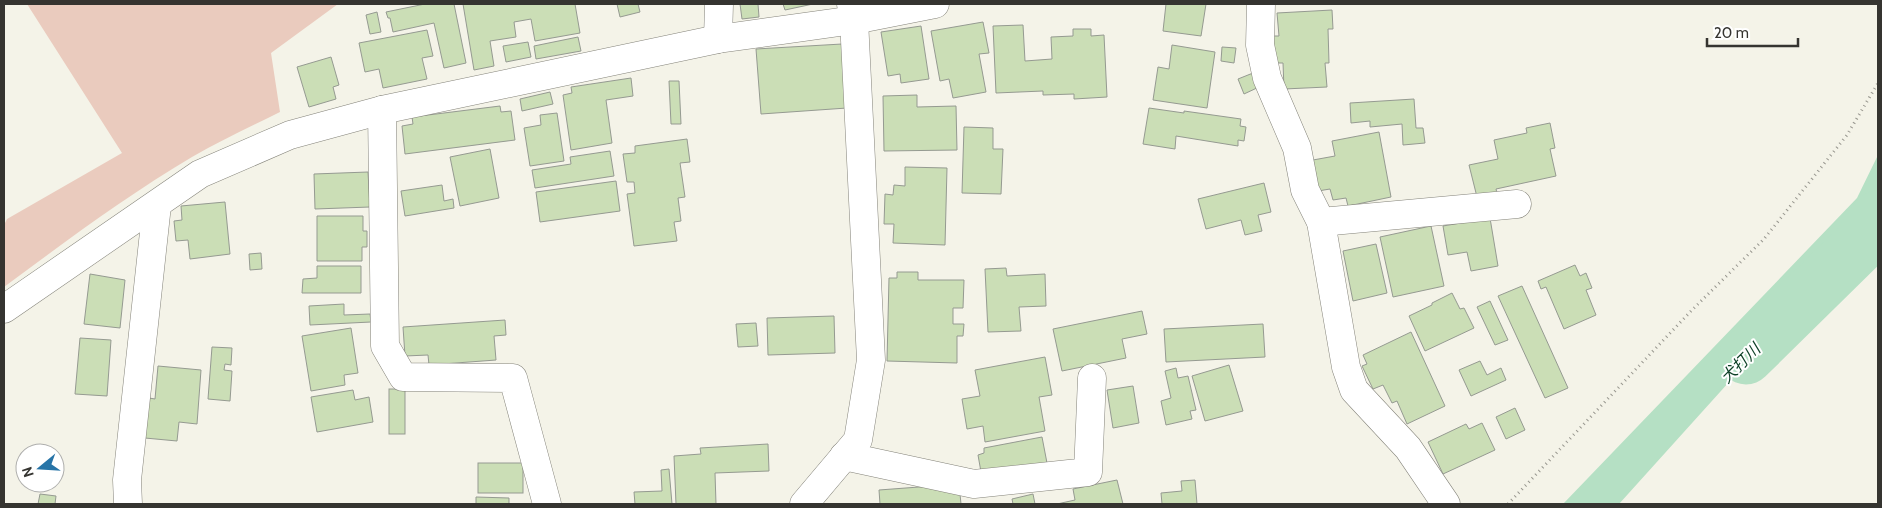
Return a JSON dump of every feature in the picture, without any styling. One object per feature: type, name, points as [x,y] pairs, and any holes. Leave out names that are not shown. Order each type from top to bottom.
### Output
[{"type":"street","points":[[718,4],[718,39]]},
{"type":"street","points":[[4,309],[200,174],[290,135],[382,110],[718,39],[853,12],[935,4]]},
{"type":"street","points":[[1261,4],[1260,45],[1267,78],[1297,148],[1305,190],[1321,222],[1346,367],[1354,390],[1408,448],[1446,504]]},
{"type":"street","points":[[804,504],[858,440],[871,360],[853,12]]},
{"type":"street","points":[[382,110],[385,346],[403,377],[513,378],[547,504]]},
{"type":"street","points":[[1321,222],[1517,204]]},
{"type":"street","points":[[128,504],[127,480],[157,205]]},
{"type":"street","points":[[844,456],[974,484],[1088,472],[1092,378]]},
{"type":"path","points":[[1508,504],[1692,310],[1764,239],[1847,135],[1878,83]]},
{"type":"shaded area","points":[[27,4],[338,4],[271,53],[280,112],[213,145],[143,187],[4,287],[4,225],[7,219],[122,153]]},
{"type":"water","points":[[1878,155],[1878,217],[1619,504],[1563,504],[1857,198]]},
{"type":"building","points":[[425,4],[454,4],[466,63],[444,68],[434,23],[393,32],[390,18],[388,18],[386,12]]},
{"type":"building","points":[[463,4],[575,4],[580,33],[535,41],[531,19],[514,22],[516,37],[490,41],[494,66],[474,70]]},
{"type":"building","points":[[617,4],[638,4],[640,12],[620,17]]},
{"type":"building","points":[[740,4],[758,4],[759,17],[742,19]]},
{"type":"building","points":[[783,4],[813,4],[785,10]]},
{"type":"building","points":[[1166,4],[1206,4],[1201,36],[1163,31]]},
{"type":"building","points":[[1332,10],[1333,29],[1328,29],[1329,63],[1325,63],[1327,87],[1284,89],[1283,63],[1274,63],[1273,36],[1279,36],[1277,13]]},
{"type":"building","points":[[377,12],[381,32],[370,34],[366,15]]},
{"type":"building","points":[[983,22],[989,53],[979,54],[986,92],[953,98],[949,79],[940,81],[931,31]]},
{"type":"building","points":[[1023,25],[1025,61],[1052,59],[1051,37],[1073,36],[1073,29],[1091,29],[1091,36],[1104,35],[1107,97],[1074,99],[1074,94],[1043,95],[1043,91],[996,93],[993,26]]},
{"type":"building","points":[[921,26],[929,79],[901,83],[900,74],[888,76],[881,32]]},
{"type":"building","points":[[427,30],[433,56],[422,58],[427,79],[383,88],[379,69],[365,72],[359,43]]},
{"type":"building","points":[[578,37],[581,51],[536,59],[534,46]]},
{"type":"building","points":[[528,42],[531,57],[506,62],[503,46]]},
{"type":"building","points":[[842,44],[847,108],[761,114],[756,49]]},
{"type":"building","points":[[1172,45],[1215,52],[1207,108],[1153,100],[1158,67],[1169,69]]},
{"type":"building","points":[[1222,47],[1236,48],[1234,63],[1221,61]]},
{"type":"building","points":[[331,57],[339,85],[333,87],[336,99],[309,107],[297,67]]},
{"type":"building","points":[[1253,73],[1259,87],[1244,94],[1238,79]]},
{"type":"building","points":[[631,78],[633,96],[606,100],[612,143],[571,150],[563,95],[572,93],[571,87]]},
{"type":"building","points":[[669,81],[679,81],[681,124],[671,124]]},
{"type":"building","points":[[550,92],[553,104],[522,111],[520,99]]},
{"type":"building","points":[[917,95],[917,107],[956,106],[957,150],[884,151],[883,96]]},
{"type":"building","points":[[1414,99],[1416,128],[1423,128],[1425,143],[1403,145],[1402,124],[1370,127],[1370,121],[1351,123],[1350,103]]},
{"type":"building","points":[[500,106],[501,112],[511,111],[515,140],[405,154],[402,126],[413,124],[412,117]]},
{"type":"building","points":[[1149,108],[1241,119],[1240,126],[1246,127],[1244,141],[1238,140],[1238,146],[1176,136],[1175,149],[1143,144]]},
{"type":"building","points":[[557,113],[564,161],[530,166],[524,128],[541,125],[540,115]]},
{"type":"building","points":[[1550,123],[1555,148],[1550,149],[1556,176],[1496,189],[1497,193],[1477,197],[1469,165],[1498,159],[1494,140],[1527,133],[1526,128]]},
{"type":"building","points":[[964,127],[993,128],[993,149],[1003,149],[1001,194],[962,193]]},
{"type":"building","points":[[1379,132],[1391,197],[1348,206],[1346,198],[1333,200],[1330,189],[1318,191],[1313,160],[1335,156],[1332,141]]},
{"type":"building","points":[[687,139],[690,162],[680,163],[685,197],[678,198],[681,221],[674,222],[677,241],[634,246],[627,194],[635,193],[634,182],[627,182],[623,154],[635,153],[635,146]]},
{"type":"building","points":[[490,149],[499,198],[460,206],[450,157]]},
{"type":"building","points":[[610,151],[614,176],[535,188],[532,170],[571,164],[570,157]]},
{"type":"building","points":[[905,167],[947,168],[945,245],[893,243],[894,224],[884,224],[885,194],[893,195],[894,185],[905,186]]},
{"type":"building","points":[[368,172],[370,207],[315,209],[314,174]]},
{"type":"building","points":[[616,181],[620,211],[540,222],[536,192]]},
{"type":"building","points":[[1264,183],[1271,212],[1258,215],[1262,231],[1245,235],[1241,220],[1206,229],[1198,199]]},
{"type":"building","points":[[442,185],[444,201],[453,199],[454,208],[405,216],[401,191]]},
{"type":"building","points":[[225,202],[230,254],[190,259],[188,240],[176,241],[174,221],[182,220],[181,206]]},
{"type":"building","points":[[317,216],[363,216],[363,231],[367,231],[367,247],[362,247],[362,261],[317,261]]},
{"type":"building","points":[[1490,218],[1498,266],[1471,271],[1467,252],[1448,255],[1443,226]]},
{"type":"building","points":[[1431,226],[1444,286],[1393,297],[1380,237]]},
{"type":"building","points":[[1376,244],[1387,293],[1353,301],[1343,251]]},
{"type":"building","points":[[261,253],[262,269],[250,270],[249,254]]},
{"type":"building","points":[[1575,265],[1580,276],[1586,273],[1592,288],[1586,290],[1596,315],[1564,329],[1546,287],[1541,289],[1538,281]]},
{"type":"building","points":[[317,266],[361,266],[361,293],[302,293],[303,279],[317,278]]},
{"type":"building","points":[[1006,268],[1007,276],[1045,274],[1046,306],[1019,307],[1021,331],[988,332],[985,269]]},
{"type":"building","points":[[897,272],[918,272],[918,280],[964,280],[963,308],[953,308],[953,324],[964,324],[963,336],[957,336],[957,363],[887,361],[889,278],[897,278]]},
{"type":"building","points":[[90,274],[125,280],[120,328],[84,324]]},
{"type":"building","points":[[1522,286],[1568,388],[1545,398],[1498,296]]},
{"type":"building","points":[[1452,293],[1460,309],[1464,308],[1474,328],[1425,351],[1409,316]]},
{"type":"building","points":[[1490,301],[1508,340],[1495,345],[1477,307]]},
{"type":"building","points":[[344,304],[344,315],[370,314],[371,322],[310,325],[309,306]]},
{"type":"building","points":[[1142,311],[1147,334],[1122,339],[1126,358],[1062,371],[1053,329]]},
{"type":"building","points":[[834,316],[835,353],[768,355],[767,318]]},
{"type":"building","points":[[505,320],[506,335],[494,336],[496,360],[429,365],[428,355],[405,356],[403,327]]},
{"type":"building","points":[[756,323],[758,346],[738,347],[736,324]]},
{"type":"building","points":[[1263,324],[1265,357],[1166,362],[1164,329]]},
{"type":"building","points":[[351,328],[358,373],[344,375],[345,385],[311,391],[302,336]]},
{"type":"building","points":[[1411,332],[1445,406],[1407,424],[1397,401],[1392,403],[1383,385],[1373,389],[1362,366],[1367,364],[1363,355]]},
{"type":"building","points":[[80,338],[111,340],[107,396],[75,394]]},
{"type":"building","points":[[212,347],[232,348],[231,365],[225,364],[224,370],[232,371],[230,401],[208,399]]},
{"type":"building","points":[[1045,357],[1052,395],[1039,397],[1045,431],[985,442],[983,426],[967,429],[962,399],[980,396],[975,370]]},
{"type":"building","points":[[1480,361],[1487,375],[1501,368],[1506,380],[1471,396],[1459,370]]},
{"type":"building","points":[[1229,365],[1243,411],[1205,421],[1192,376]]},
{"type":"building","points":[[158,366],[201,370],[197,424],[179,422],[177,441],[145,438],[149,398],[155,399]]},
{"type":"building","points":[[1176,368],[1178,378],[1188,376],[1196,410],[1190,411],[1192,419],[1166,425],[1161,401],[1171,398],[1165,371]]},
{"type":"building","points":[[1133,386],[1139,423],[1113,428],[1107,390]]},
{"type":"building","points":[[389,389],[405,389],[405,434],[389,434]]},
{"type":"building","points":[[353,390],[355,400],[369,397],[373,422],[317,432],[311,397]]},
{"type":"building","points":[[1515,408],[1525,430],[1506,439],[1496,417]]},
{"type":"building","points":[[1482,423],[1495,450],[1443,474],[1428,442],[1466,424],[1469,429]]},
{"type":"building","points":[[1042,437],[1047,463],[981,472],[978,455],[984,453],[984,448]]},
{"type":"building","points":[[768,444],[769,471],[715,473],[716,504],[676,504],[674,456],[701,454],[700,448]]},
{"type":"building","points":[[478,463],[523,463],[523,493],[478,493]]},
{"type":"building","points":[[669,469],[672,504],[635,504],[634,492],[662,491],[661,470]]},
{"type":"building","points":[[1117,480],[1123,504],[1057,504],[1075,500],[1073,489]]},
{"type":"building","points":[[1195,480],[1197,504],[1162,504],[1161,493],[1182,491],[1181,481]]},
{"type":"building","points":[[959,484],[961,504],[880,504],[879,490]]},
{"type":"building","points":[[40,494],[56,496],[55,504],[38,504]]},
{"type":"building","points":[[1033,494],[1035,504],[1013,504],[1012,499]]},
{"type":"building","points":[[476,497],[509,498],[509,504],[476,504]]},
{"type":"waterway","name":"犬打川","points":[[1746,357],[1860,245],[1878,218]]}]
